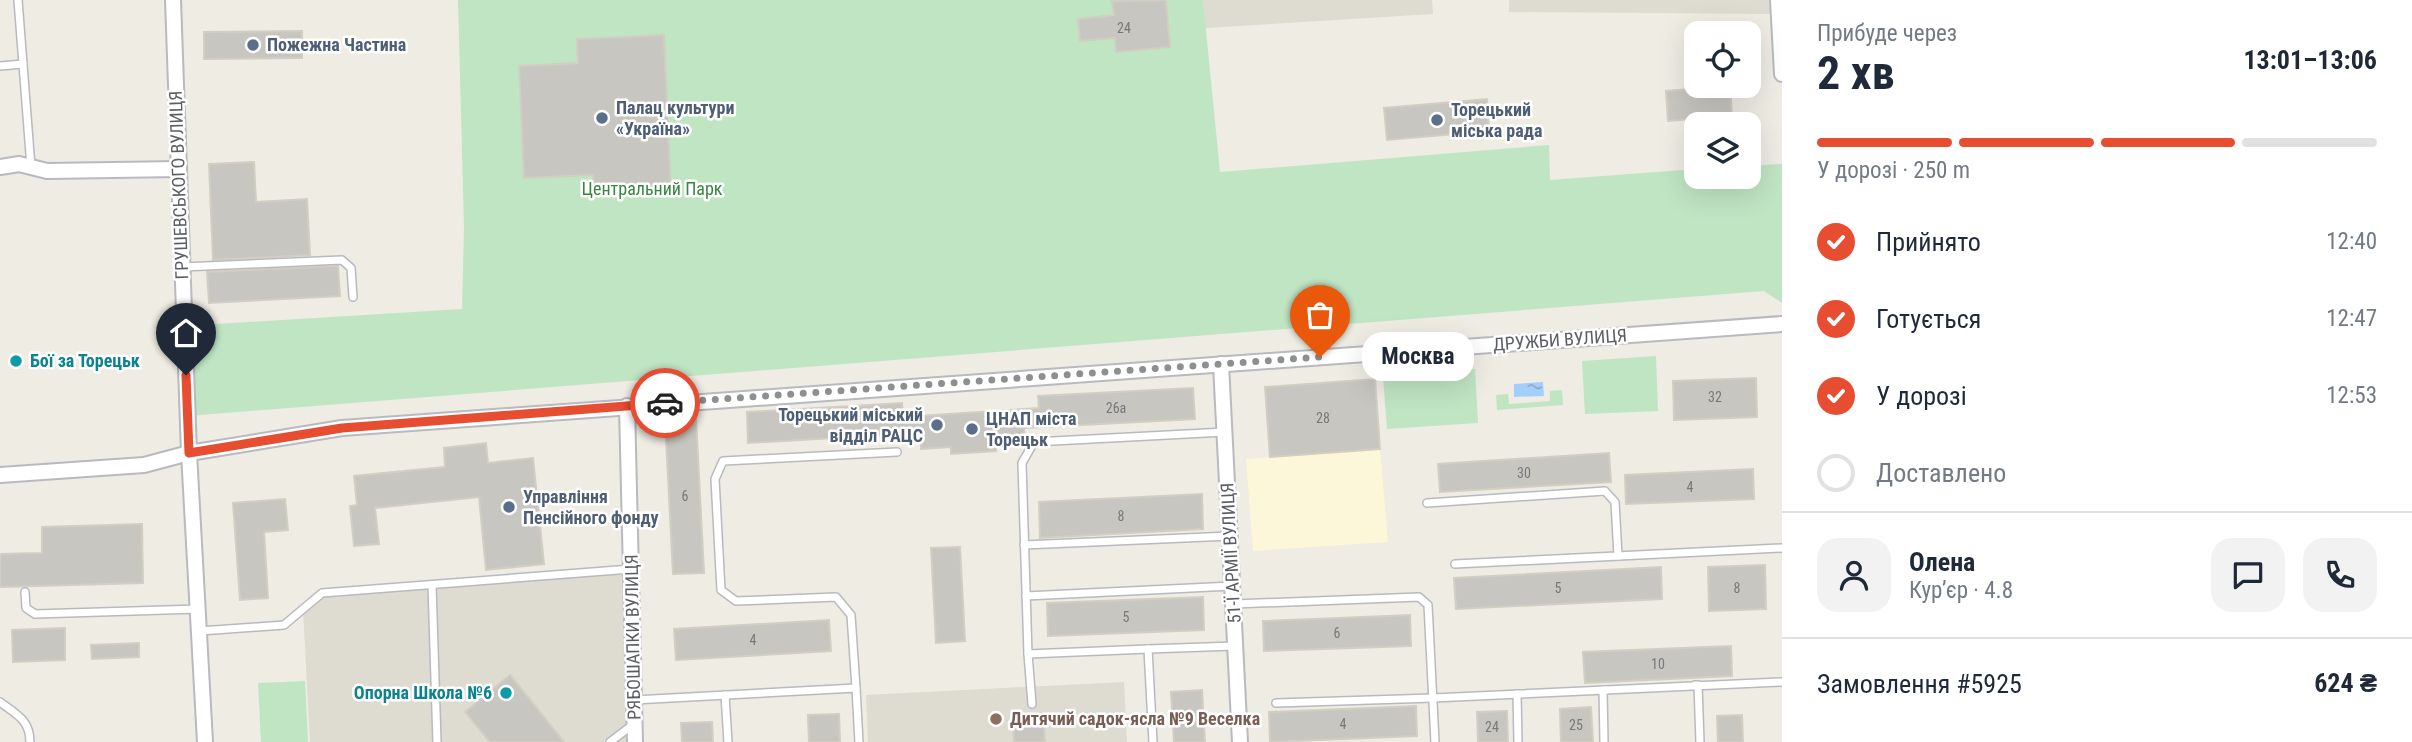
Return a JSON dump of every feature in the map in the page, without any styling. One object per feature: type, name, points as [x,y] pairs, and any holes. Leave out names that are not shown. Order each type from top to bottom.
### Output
[{"type":"street","name":"ГРУШЕВСЬКОГО ВУЛИЦЯ","points":[[173,0],[189,453],[205,742]]},
{"type":"street","points":[[1780,7],[1782,74]]},
{"type":"street","points":[[0,167],[19,164],[47,171],[179,169]]},
{"type":"street","name":"ДРУЖБИ ВУЛИЦЯ","points":[[0,475],[144,465],[189,453],[342,428],[1782,324]]},
{"type":"street","name":"51-Ї АРМІЇ ВУЛИЦЯ","points":[[1220,363],[1240,742]]},
{"type":"street","name":"РЯБОШАПКИ ВУЛИЦЯ","points":[[627,406],[635,742]]},
{"type":"lane","points":[[18,0],[31,167]]},
{"type":"lane","points":[[0,66],[23,64]]},
{"type":"lane","points":[[182,267],[342,260],[351,268],[353,297]]},
{"type":"lane","points":[[1032,704],[1021,463],[1034,442],[1225,432]]},
{"type":"lane","points":[[859,742],[851,615],[836,597],[736,601],[721,590],[715,479],[723,461],[897,452]]},
{"type":"lane","points":[[1427,503],[1605,491],[1615,502],[1618,556]]},
{"type":"lane","points":[[1024,545],[1231,536]]},
{"type":"lane","points":[[1455,564],[1782,548]]},
{"type":"lane","points":[[199,631],[284,625],[322,593],[631,569]]},
{"type":"lane","points":[[432,585],[437,742]]},
{"type":"lane","points":[[1026,596],[1233,586]]},
{"type":"lane","points":[[24,592],[26,608],[34,614],[198,609]]},
{"type":"lane","points":[[1234,604],[1419,597],[1428,605],[1436,742]]},
{"type":"lane","points":[[1028,654],[1236,646]]},
{"type":"lane","points":[[1148,649],[1153,742]]},
{"type":"lane","points":[[1276,703],[1782,682]]},
{"type":"lane","points":[[1698,685],[1700,742]]},
{"type":"lane","points":[[634,700],[856,688]]},
{"type":"lane","points":[[1603,690],[1605,742]]},
{"type":"lane","points":[[1517,694],[1518,742]]},
{"type":"lane","points":[[725,695],[728,742]]},
{"type":"lane","points":[[0,702],[24,719],[30,733],[30,742]]},
{"type":"lane","points":[[610,742],[635,723]]},
{"type":"shaded area","points":[[1203,0],[1432,0],[1433,14],[1205,28]]},
{"type":"shaded area","points":[[1509,0],[1773,0],[1774,14],[1509,12]]},
{"type":"shaded area","points":[[1380,449],[1388,542],[1253,551],[1246,459]]},
{"type":"shaded area","points":[[631,569],[634,742],[310,742],[303,609],[322,593]]},
{"type":"shaded area","name":"Дитячий садок-ясла №9 Веселка","points":[[1124,682],[1127,742],[868,742],[866,695]]},
{"type":"green space","name":"Центральний Парк","points":[[458,0],[1203,0],[1220,172],[1549,145],[1550,180],[1684,170],[1684,189],[1761,189],[1761,165],[1782,164],[1782,303],[1764,291],[188,416],[184,326],[462,309],[464,227]]},
{"type":"green space","points":[[1656,356],[1658,411],[1585,414],[1582,361]]},
{"type":"green space","points":[[1475,369],[1478,423],[1387,429],[1383,376]]},
{"type":"green space","points":[[1562,390],[1563,405],[1497,410],[1496,395],[1508,394],[1509,404],[1550,401],[1550,391]]},
{"type":"green space","points":[[305,681],[308,742],[261,742],[258,683]]},
{"type":"water","points":[[1543,382],[1544,396],[1514,397],[1514,384]]},
{"type":"building","points":[[1166,0],[1170,47],[1116,52],[1115,38],[1080,41],[1078,19],[1114,15],[1112,1]]},
{"type":"building","name":"Пожежна Частина","points":[[302,31],[302,58],[204,59],[204,32]]},
{"type":"building","points":[[664,35],[671,193],[593,196],[593,175],[524,178],[519,66],[578,63],[577,39]]},
{"type":"building","points":[[1684,90],[1684,98],[1731,98],[1732,112],[1684,112],[1684,120],[1668,121],[1666,91]]},
{"type":"building","name":"Торецький міська рада","points":[[1487,99],[1489,131],[1387,140],[1384,108]]},
{"type":"building","points":[[254,162],[256,202],[307,199],[310,255],[213,260],[209,164]]},
{"type":"building","points":[[338,266],[340,296],[209,303],[207,272]]},
{"type":"building","points":[[1756,378],[1757,417],[1674,420],[1673,381]]},
{"type":"building","points":[[1375,379],[1380,449],[1270,457],[1265,387]]},
{"type":"building","points":[[1193,388],[1195,419],[1024,428],[1025,442],[996,444],[996,451],[951,454],[951,447],[921,449],[920,433],[748,443],[747,412],[902,403],[903,417],[1039,408],[1038,396]]},
{"type":"building","points":[[696,418],[704,573],[673,574],[665,419]]},
{"type":"building","name":"Управління Пенсійного фонду","points":[[486,443],[488,463],[533,458],[544,564],[486,570],[479,497],[375,508],[379,544],[354,546],[350,506],[357,505],[354,476],[445,467],[444,448]]},
{"type":"building","points":[[1609,453],[1611,482],[1440,492],[1438,464]]},
{"type":"building","points":[[1753,469],[1754,499],[1626,504],[1625,475]]},
{"type":"building","points":[[1202,494],[1203,529],[1040,538],[1039,502]]},
{"type":"building","points":[[285,499],[288,530],[264,532],[268,598],[240,600],[233,503]]},
{"type":"building","points":[[142,524],[143,583],[0,587],[0,554],[42,553],[42,527]]},
{"type":"building","points":[[960,547],[965,641],[936,643],[931,548]]},
{"type":"building","points":[[1765,565],[1766,609],[1709,611],[1708,567]]},
{"type":"building","points":[[1661,567],[1662,599],[1456,609],[1454,578]]},
{"type":"building","points":[[1203,597],[1204,630],[1048,636],[1047,603]]},
{"type":"building","points":[[1410,615],[1411,646],[1264,651],[1263,621]]},
{"type":"building","points":[[829,620],[831,651],[676,660],[674,629]]},
{"type":"building","points":[[65,628],[65,660],[13,662],[12,630]]},
{"type":"building","points":[[139,643],[139,657],[92,659],[91,645]]},
{"type":"building","points":[[1731,646],[1732,676],[1585,683],[1583,652]]},
{"type":"building","name":"Опорна Школа №6","points":[[510,675],[564,742],[490,742],[465,712]]},
{"type":"building","points":[[1202,690],[1205,742],[1174,742],[1171,692]]},
{"type":"building","points":[[1416,706],[1417,736],[1270,742],[1269,712]]},
{"type":"building","points":[[1591,707],[1593,742],[1561,742],[1560,709]]},
{"type":"building","points":[[1507,711],[1508,742],[1478,742],[1477,712]]},
{"type":"building","points":[[1043,713],[1045,742],[1014,742],[1013,715]]},
{"type":"building","points":[[839,714],[840,742],[809,742],[808,715]]},
{"type":"building","points":[[1742,715],[1743,742],[1718,742],[1717,716]]},
{"type":"building","points":[[712,722],[713,742],[682,742],[681,723]]},
{"type":"way so far","points":[[665,403],[1320,357]]},
{"type":"place","name":"Пожежна Частина","points":[[253,45]]},
{"type":"place","name":"Палац культури «Україна»","points":[[602,118]]},
{"type":"place","name":"Торецький міська рада","points":[[1437,120]]},
{"type":"place","name":"Москва","points":[[1320,357]]},
{"type":"place","name":"Бої за Торецьк","points":[[16,361]]},
{"type":"place","name":"Торецький міський відділ РАЦС","points":[[937,425]]},
{"type":"place","name":"ЦНАП міста Торецьк","points":[[972,429]]},
{"type":"place","name":"Управління Пенсійного фонду","points":[[509,507]]},
{"type":"place","name":"Опорна Школа №6","points":[[506,693]]},
{"type":"place","name":"Дитячий садок-ясла №9 Веселка","points":[[996,719]]},
{"type":"route","points":[[186,375],[189,453],[342,428],[665,403]]}]
